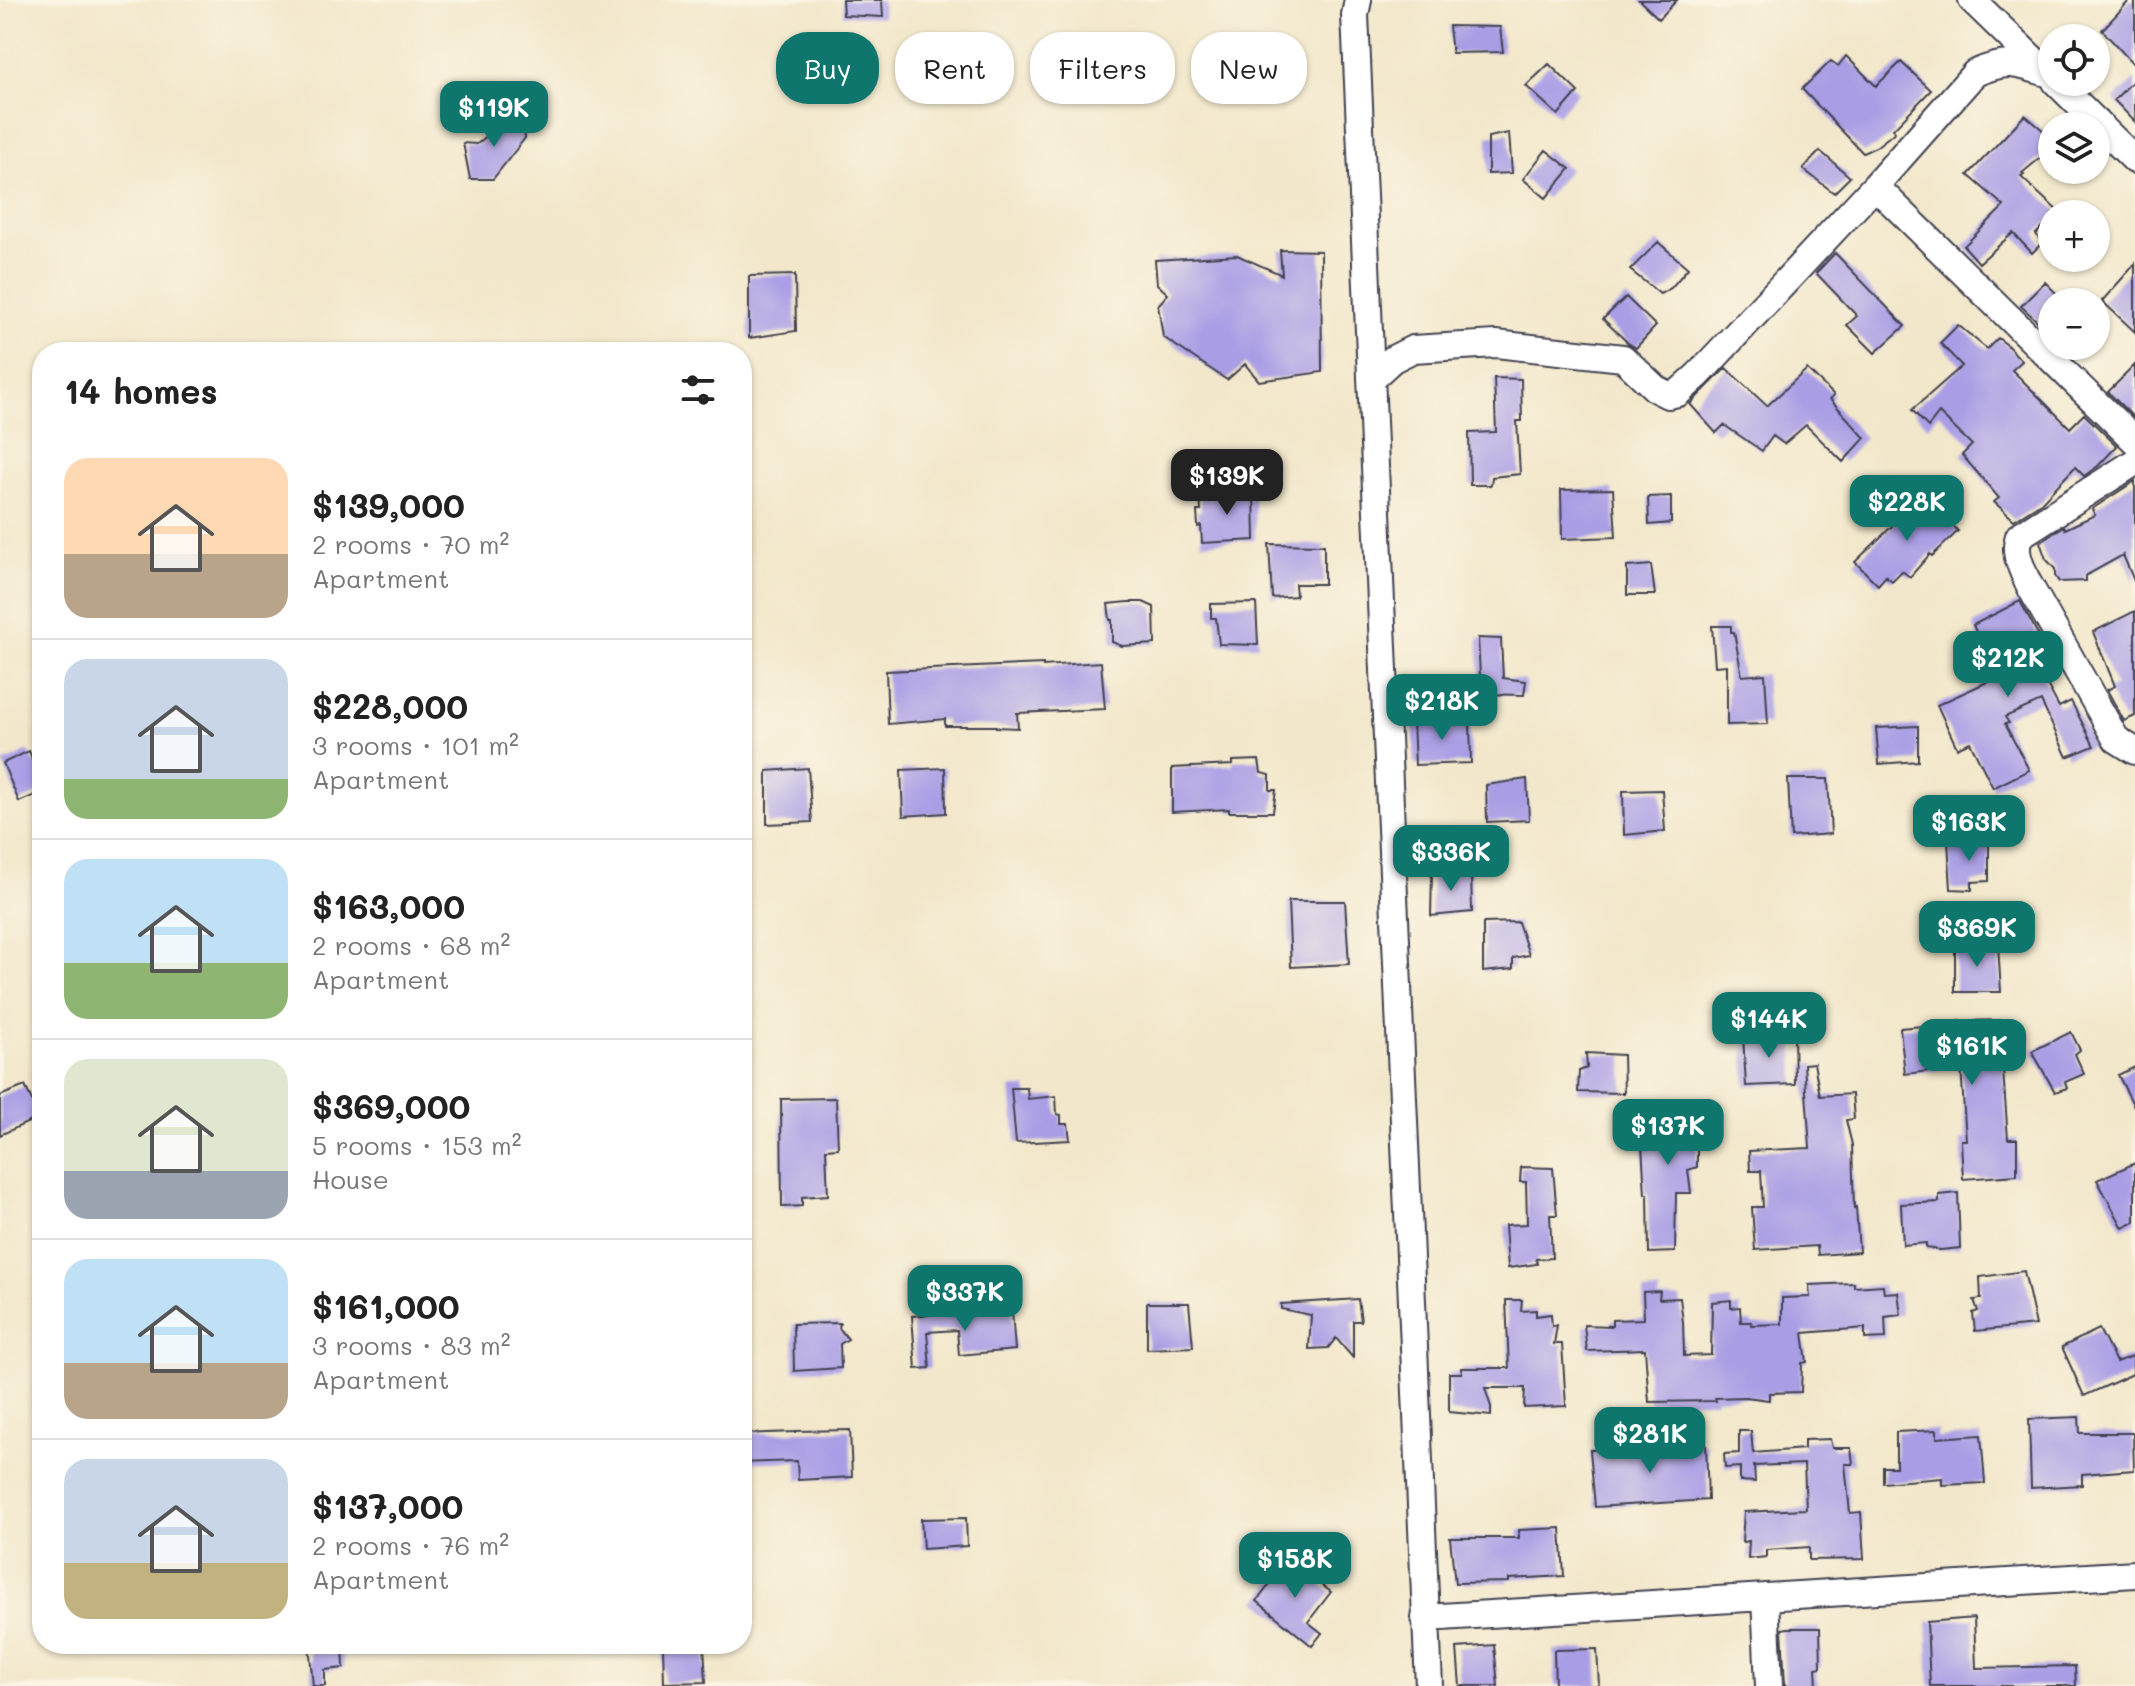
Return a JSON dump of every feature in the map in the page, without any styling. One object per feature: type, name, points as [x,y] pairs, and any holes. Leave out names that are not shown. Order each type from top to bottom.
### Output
[{"type":"street","points":[[1358,0],[1355,15],[1429,1686]]},
{"type":"street","points":[[1972,0],[2038,65]]},
{"type":"street","points":[[1371,379],[1393,359],[1413,349],[1496,344],[1623,358],[1656,389],[1668,395],[1678,393],[1875,186],[1975,73],[2012,62],[2038,73]]},
{"type":"street","points":[[2069,96],[2135,160]]},
{"type":"street","points":[[1875,186],[2135,441]]},
{"type":"street","points":[[2135,462],[2019,536],[2015,546],[2027,581],[2116,739],[2135,751]]},
{"type":"street","points":[[1425,1618],[2135,1574]]},
{"type":"street","points":[[1765,1597],[1769,1686]]},
{"type":"building","points":[[842,0],[882,0],[883,17],[843,15]]},
{"type":"building","points":[[1639,0],[1677,0],[1659,19]]},
{"type":"building","points":[[2130,0],[2135,0],[2135,66],[2110,39],[2108,24]]},
{"type":"building","points":[[1449,26],[1500,27],[1503,52],[1452,53]]},
{"type":"building","points":[[1846,56],[1876,86],[1901,62],[1931,90],[1893,129],[1895,132],[1863,153],[1802,89],[1831,61],[1838,66]]},
{"type":"building","points":[[1549,64],[1578,92],[1558,115],[1526,86]]},
{"type":"building","points":[[2135,79],[2135,122],[2114,100]]},
{"type":"building","points":[[2025,115],[2038,126],[2038,160],[2021,177],[2046,200],[2038,200],[2038,247],[2032,253],[2013,233],[1979,263],[1964,246],[2004,206],[1968,175]]},
{"type":"building","points":[[492,118],[523,120],[525,138],[493,179],[470,179],[463,143],[477,144],[493,131]]},
{"type":"building","points":[[1509,133],[1512,173],[1488,174],[1488,137]]},
{"type":"building","points":[[1546,150],[1570,169],[1546,198],[1523,179]]},
{"type":"building","points":[[1820,151],[1850,177],[1834,193],[1803,169]]},
{"type":"building","points":[[1658,242],[1688,268],[1671,288],[1660,294],[1630,270]]},
{"type":"building","points":[[1280,250],[1321,251],[1322,372],[1259,381],[1245,364],[1227,380],[1163,337],[1158,305],[1168,294],[1157,284],[1155,260],[1237,255],[1282,275]]},
{"type":"building","points":[[1835,253],[1905,326],[1875,353],[1847,325],[1857,316],[1816,273]]},
{"type":"building","points":[[2135,264],[2135,332],[2110,309],[2110,292]]},
{"type":"building","points":[[795,275],[796,331],[749,338],[749,276]]},
{"type":"building","points":[[2038,289],[2038,322],[2021,306]]},
{"type":"building","points":[[1626,297],[1656,326],[1636,348],[1603,319]]},
{"type":"building","points":[[1958,325],[1987,349],[1998,338],[2006,344],[2022,361],[2012,370],[2070,428],[2084,414],[2117,446],[2084,476],[2075,467],[2041,503],[2014,520],[1994,502],[1999,498],[1962,455],[1972,445],[1939,413],[1928,427],[1912,410],[1962,366],[1940,343]]},
{"type":"building","points":[[2135,365],[2135,419],[2108,392]]},
{"type":"building","points":[[1726,368],[1767,406],[1807,369],[1834,395],[1830,399],[1865,438],[1843,462],[1806,425],[1784,444],[1773,436],[1762,451],[1724,425],[1716,433],[1690,404]]},
{"type":"building","points":[[1494,378],[1521,379],[1522,421],[1517,421],[1520,474],[1492,477],[1491,485],[1470,485],[1469,433],[1496,432]]},
{"type":"building","points":[[2135,481],[2135,583],[2123,555],[2085,576],[2085,581],[2059,582],[2040,542],[2064,526],[2065,529],[2095,515],[2092,509]]},
{"type":"building","points":[[1613,489],[1616,537],[1562,539],[1561,490]]},
{"type":"building","points":[[1254,491],[1255,540],[1202,543],[1197,511],[1201,511],[1200,494]]},
{"type":"building","points":[[1671,496],[1671,523],[1649,525],[1648,497]]},
{"type":"building","points":[[1923,496],[1958,531],[1932,556],[1930,554],[1910,577],[1902,571],[1892,581],[1886,576],[1878,585],[1855,562]]},
{"type":"building","points":[[1269,544],[1324,545],[1324,584],[1295,584],[1296,596],[1272,598]]},
{"type":"building","points":[[1651,565],[1655,595],[1627,595],[1627,567]]},
{"type":"building","points":[[2020,601],[2041,640],[2027,647],[2059,707],[2071,701],[2094,746],[2067,757],[2041,701],[2005,717],[2009,723],[2005,724],[2029,770],[1993,788],[1970,742],[1957,748],[1937,705],[1996,678],[1973,625]]},
{"type":"building","points":[[1143,602],[1154,607],[1155,644],[1122,646],[1112,642],[1108,604]]},
{"type":"building","points":[[1256,603],[1258,645],[1219,644],[1216,618],[1211,618],[1211,604]]},
{"type":"building","points":[[2135,611],[2135,716],[2124,721],[2107,690],[2115,686],[2093,632]]},
{"type":"building","points":[[1712,626],[1731,626],[1742,676],[1765,674],[1768,724],[1727,725],[1727,665],[1715,666]]},
{"type":"building","points":[[1478,638],[1501,639],[1503,678],[1526,681],[1524,695],[1481,694]]},
{"type":"building","points":[[1101,662],[1105,709],[1017,713],[1018,728],[945,726],[945,719],[888,724],[886,671]]},
{"type":"building","points":[[1470,720],[1471,763],[1415,765],[1413,721]]},
{"type":"building","points":[[1918,726],[1918,761],[1879,764],[1876,728]]},
{"type":"building","points":[[29,751],[32,758],[32,796],[19,802],[3,763]]},
{"type":"building","points":[[1259,760],[1261,773],[1270,775],[1270,790],[1276,790],[1273,812],[1229,812],[1229,809],[1172,812],[1172,768],[1233,765],[1233,761]]},
{"type":"building","points":[[808,768],[812,822],[767,824],[767,771]]},
{"type":"building","points":[[945,768],[946,813],[903,816],[901,770]]},
{"type":"building","points":[[1527,779],[1529,820],[1487,822],[1486,785]]},
{"type":"building","points":[[1788,779],[1828,779],[1831,834],[1791,837]]},
{"type":"building","points":[[1662,790],[1665,831],[1624,835],[1623,791]]},
{"type":"building","points":[[1989,840],[1989,881],[1972,882],[1972,890],[1951,889],[1948,842]]},
{"type":"building","points":[[1471,871],[1472,912],[1431,916],[1432,872]]},
{"type":"building","points":[[1288,901],[1345,901],[1349,964],[1291,967]]},
{"type":"building","points":[[1518,922],[1529,955],[1513,958],[1513,969],[1483,972],[1483,923]]},
{"type":"building","points":[[1998,945],[2001,992],[1955,992],[1955,946]]},
{"type":"building","points":[[2007,1020],[2011,1068],[2003,1069],[2008,1139],[2017,1139],[2017,1175],[1963,1179],[1961,1140],[1966,1140],[1961,1067],[1905,1074],[1900,1028],[1959,1021]]},
{"type":"building","points":[[2071,1032],[2080,1050],[2075,1054],[2084,1074],[2065,1082],[2067,1088],[2055,1092],[2032,1051]]},
{"type":"building","points":[[1794,1034],[1795,1084],[1746,1086],[1743,1036]]},
{"type":"building","points":[[1586,1053],[1623,1055],[1624,1093],[1578,1092],[1579,1071],[1587,1068]]},
{"type":"building","points":[[1814,1063],[1820,1096],[1852,1094],[1854,1119],[1846,1120],[1852,1145],[1859,1252],[1818,1255],[1817,1246],[1755,1250],[1752,1207],[1763,1207],[1761,1171],[1750,1171],[1749,1151],[1810,1148],[1804,1064]]},
{"type":"building","points":[[2135,1067],[2135,1108],[2118,1075]]},
{"type":"building","points":[[25,1086],[32,1100],[32,1121],[0,1135],[0,1096]]},
{"type":"building","points":[[1011,1088],[1027,1088],[1028,1099],[1056,1096],[1057,1114],[1061,1115],[1061,1124],[1068,1124],[1070,1140],[1016,1143]]},
{"type":"building","points":[[1696,1097],[1700,1142],[1697,1142],[1697,1167],[1688,1170],[1691,1193],[1676,1193],[1675,1252],[1649,1253],[1648,1194],[1645,1194],[1638,1115],[1675,1112],[1673,1100]]},
{"type":"building","points":[[836,1098],[838,1148],[826,1149],[828,1195],[802,1197],[802,1206],[782,1207],[781,1099]]},
{"type":"building","points":[[2135,1163],[2135,1222],[2123,1228],[2097,1180]]},
{"type":"building","points":[[1521,1167],[1553,1168],[1557,1215],[1550,1215],[1552,1258],[1536,1259],[1537,1264],[1508,1268],[1505,1225],[1527,1224],[1526,1182],[1520,1182]]},
{"type":"building","points":[[1958,1193],[1960,1248],[1926,1248],[1926,1243],[1903,1245],[1901,1204],[1939,1202],[1939,1195]]},
{"type":"building","points":[[2024,1271],[2036,1325],[1975,1331],[1973,1313],[1978,1311],[1974,1300],[1981,1299],[1980,1277]]},
{"type":"building","points":[[1854,1283],[1854,1287],[1883,1285],[1884,1293],[1898,1292],[1901,1315],[1885,1317],[1886,1338],[1865,1339],[1865,1328],[1803,1333],[1807,1362],[1802,1363],[1801,1392],[1769,1393],[1769,1400],[1746,1397],[1715,1398],[1716,1401],[1649,1402],[1645,1349],[1587,1351],[1584,1325],[1612,1326],[1612,1320],[1644,1319],[1643,1292],[1660,1291],[1659,1299],[1680,1298],[1684,1356],[1711,1355],[1712,1302],[1731,1300],[1731,1308],[1740,1307],[1741,1322],[1751,1322],[1752,1325],[1782,1324],[1782,1298],[1810,1297],[1809,1285]]},
{"type":"building","points":[[1358,1299],[1361,1321],[1353,1321],[1353,1358],[1336,1338],[1328,1348],[1309,1349],[1311,1315],[1281,1309],[1281,1304]]},
{"type":"building","points":[[1506,1300],[1522,1300],[1521,1311],[1536,1310],[1536,1316],[1551,1314],[1552,1326],[1557,1325],[1554,1344],[1562,1344],[1566,1406],[1524,1408],[1525,1388],[1485,1388],[1491,1416],[1449,1412],[1449,1373],[1462,1373],[1461,1368],[1509,1368]]},
{"type":"building","points":[[1147,1303],[1189,1303],[1193,1347],[1147,1349]]},
{"type":"building","points":[[1012,1311],[1015,1350],[959,1355],[957,1330],[927,1332],[930,1368],[916,1369],[912,1316]]},
{"type":"building","points":[[840,1323],[839,1328],[848,1339],[840,1344],[841,1368],[794,1371],[793,1324]]},
{"type":"building","points":[[2099,1329],[2116,1362],[2133,1356],[2133,1374],[2084,1396],[2062,1347]]},
{"type":"building","points":[[2079,1417],[2080,1433],[2133,1433],[2134,1470],[2082,1474],[2082,1485],[2031,1488],[2029,1419]]},
{"type":"building","points":[[850,1430],[852,1477],[798,1480],[797,1461],[752,1463],[752,1434]]},
{"type":"building","points":[[1937,1430],[1937,1438],[1981,1435],[1985,1483],[1942,1485],[1942,1478],[1883,1483],[1883,1467],[1896,1467],[1896,1432]]},
{"type":"building","points":[[1739,1431],[1751,1431],[1753,1453],[1804,1449],[1804,1440],[1830,1439],[1832,1448],[1851,1448],[1853,1464],[1845,1464],[1850,1513],[1861,1512],[1864,1559],[1809,1560],[1809,1547],[1766,1550],[1766,1557],[1748,1559],[1749,1541],[1742,1542],[1744,1512],[1806,1509],[1804,1464],[1754,1466],[1755,1482],[1740,1481],[1740,1467],[1725,1468],[1724,1454],[1739,1453]]},
{"type":"building","points":[[1706,1443],[1708,1500],[1595,1507],[1590,1450]]},
{"type":"building","points":[[966,1518],[967,1546],[923,1549],[921,1519]]},
{"type":"building","points":[[1561,1528],[1564,1576],[1509,1579],[1509,1582],[1455,1583],[1450,1538],[1519,1538],[1519,1530]]},
{"type":"building","points":[[1288,1560],[1331,1592],[1308,1622],[1322,1633],[1312,1646],[1257,1601]]},
{"type":"building","points":[[1974,1618],[1976,1668],[2075,1666],[2076,1686],[1930,1686],[1927,1622]]},
{"type":"building","points":[[1820,1628],[1821,1667],[1816,1668],[1817,1686],[1785,1686],[1782,1629]]},
{"type":"building","points":[[1494,1645],[1498,1686],[1460,1686],[1457,1648]]},
{"type":"building","points":[[1597,1649],[1599,1686],[1555,1686],[1554,1650]]},
{"type":"building","points":[[310,1654],[343,1654],[344,1668],[325,1670],[325,1686],[313,1686]]},
{"type":"building","points":[[663,1654],[705,1654],[706,1682],[664,1683]]}]
